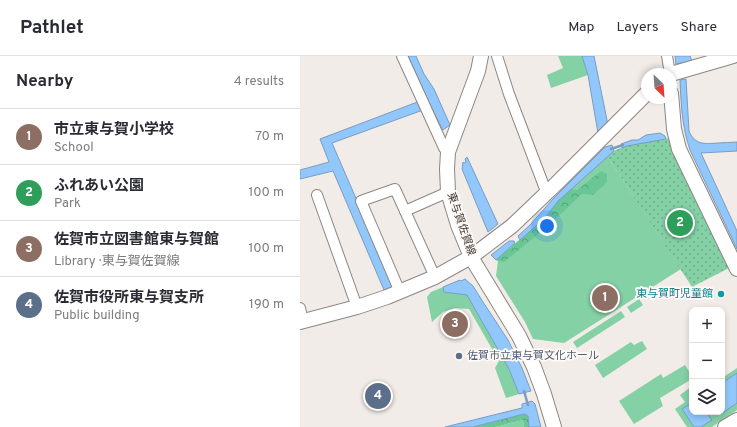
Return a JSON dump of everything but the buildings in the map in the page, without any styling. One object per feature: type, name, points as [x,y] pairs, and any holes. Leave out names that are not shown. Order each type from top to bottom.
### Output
[{"type":"street","points":[[402,56],[444,148],[448,152]]},
{"type":"street","name":"東与賀佐賀線","points":[[481,56],[478,71],[448,152],[446,170],[448,192],[458,225],[471,257],[519,336],[534,367],[554,427]]},
{"type":"street","points":[[497,56],[509,94],[547,194]]},
{"type":"street","points":[[667,56],[669,68]]},
{"type":"street","points":[[677,72],[733,56]]},
{"type":"street","points":[[301,317],[358,307],[387,297],[435,277],[471,257],[512,226],[547,194],[641,99]]},
{"type":"street","points":[[672,104],[674,129],[679,149],[737,269]]},
{"type":"street","points":[[397,285],[361,201],[395,189],[435,277]]},
{"type":"street","points":[[405,211],[448,192]]},
{"type":"street","points":[[317,194],[358,307]]},
{"type":"street","points":[[725,427],[737,420]]},
{"type":"green space","points":[[558,56],[582,56],[588,75],[551,88],[547,75],[563,68]]},
{"type":"green space","points":[[669,138],[731,267],[692,287],[607,156],[620,148]]},
{"type":"green space","points":[[607,156],[681,269],[564,343],[533,339],[525,322],[496,276],[498,261],[496,260],[545,218],[558,201]]},
{"type":"green space","points":[[601,171],[607,174],[607,182],[593,195],[582,194],[547,227],[504,262],[496,260],[545,218],[558,201],[571,189],[577,190]]},
{"type":"green space","points":[[443,287],[444,292],[467,295],[509,369],[519,394],[506,398],[495,368],[499,361],[469,309],[455,308],[443,312],[432,322],[427,297],[431,292]]},
{"type":"green space","points":[[639,299],[643,305],[631,313],[627,307]]},
{"type":"green space","points":[[621,311],[625,317],[577,348],[573,342]]},
{"type":"green space","points":[[642,341],[647,349],[603,378],[595,365],[631,342],[634,345]]},
{"type":"green space","points":[[685,365],[689,371],[689,381],[660,398],[663,406],[634,424],[619,401],[661,374],[663,378]]},
{"type":"green space","points":[[737,368],[737,410],[712,427],[687,427],[675,409],[685,402],[680,395],[689,388],[689,415],[725,415],[725,376]]},
{"type":"green space","points":[[524,414],[528,416],[529,427],[524,427],[523,420],[495,427],[473,427]]},
{"type":"green space","points":[[523,420],[524,427],[495,427]]},
{"type":"water","points":[[408,56],[416,56],[424,74],[434,89],[450,125],[443,130],[432,109],[427,107],[426,103],[428,100]]},
{"type":"water","points":[[582,56],[594,56],[608,125],[598,133],[588,75]]},
{"type":"water","points":[[675,56],[690,56],[692,61],[676,64]]},
{"type":"water","points":[[686,79],[689,131],[691,136],[700,143],[737,142],[737,151],[701,153],[737,231],[737,249],[687,141],[682,115],[680,80]]},
{"type":"water","points":[[420,101],[423,110],[332,143],[394,286],[384,290],[333,171],[300,179],[300,170],[329,162],[320,139]]},
{"type":"water","points":[[660,133],[665,136],[666,139],[622,148],[621,144],[632,140],[638,140],[646,135]]},
{"type":"water","points":[[612,145],[614,151],[558,201],[545,218],[520,240],[518,236],[531,224],[552,200],[605,147]]},
{"type":"water","points":[[467,157],[498,224],[488,232],[462,169],[463,162],[466,162],[465,159]]},
{"type":"water","points":[[509,241],[514,241],[515,243],[496,260],[491,255]]},
{"type":"water","points":[[465,279],[473,286],[508,340],[522,368],[531,391],[519,394],[509,369],[467,295],[444,292],[443,287]]},
{"type":"water","points":[[737,373],[737,403],[725,411],[725,381]]},
{"type":"water","points":[[532,401],[535,404],[541,427],[529,427],[528,416],[524,414],[473,427],[445,427],[522,408],[522,404]]},
{"type":"water","points":[[689,405],[689,415],[708,415],[712,420],[701,427],[694,427],[682,409]]},
{"type":"waterway","points":[[611,149],[623,145]]},
{"type":"waterway","points":[[524,391],[528,405]]},
{"type":"place","name":"ふれあい公園","points":[[680,223]]},
{"type":"place","name":"東与賀町児童館","points":[[721,294]]},
{"type":"place","name":"市立東与賀小学校","points":[[605,298]]},
{"type":"place","name":"佐賀市立図書館東与賀館","points":[[455,324]]},
{"type":"place","name":"佐賀市立東与賀文化ホール","points":[[459,356]]},
{"type":"place","name":"佐賀市役所東与賀支所","points":[[378,396]]}]
